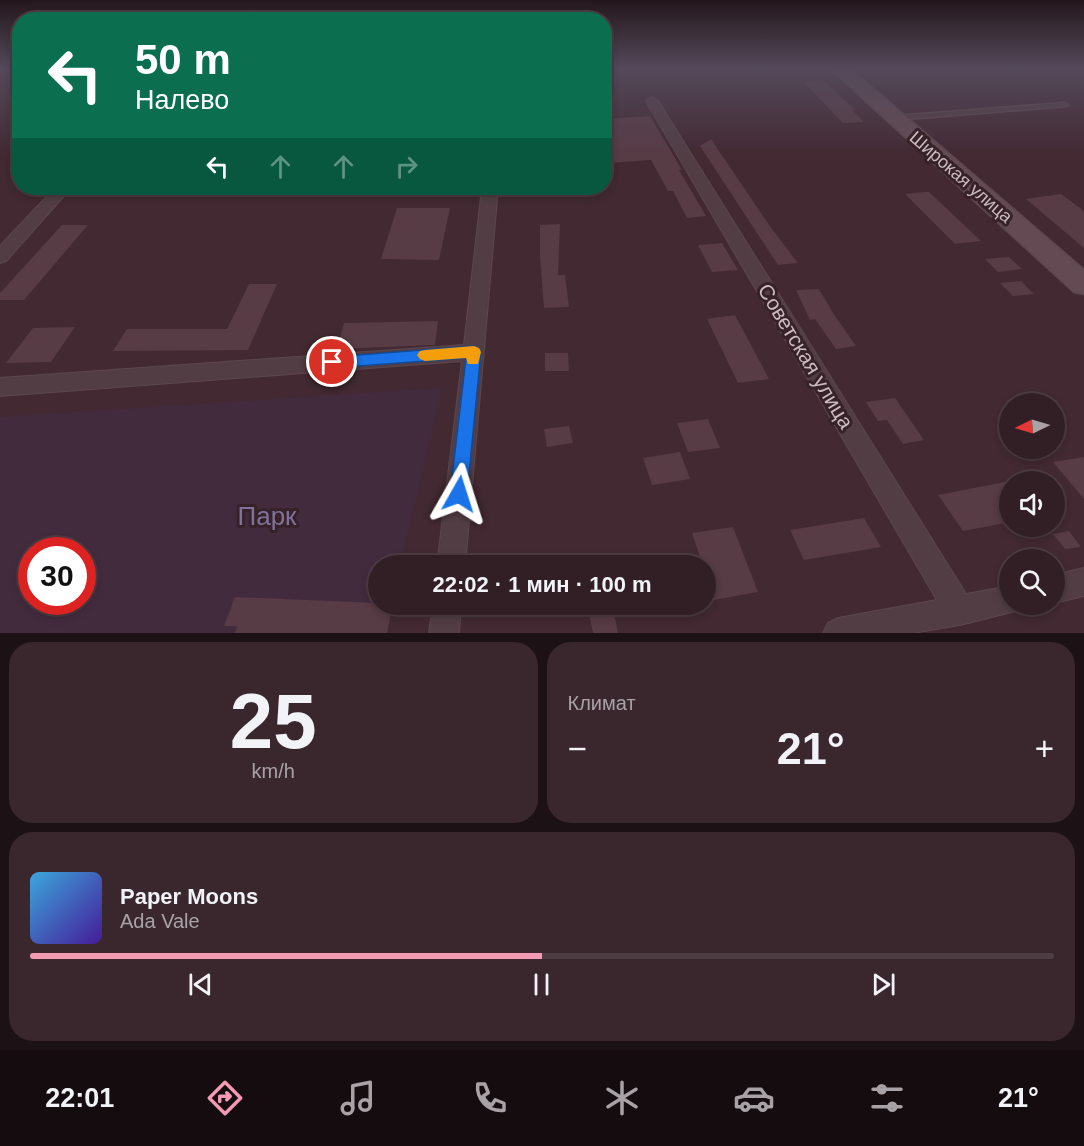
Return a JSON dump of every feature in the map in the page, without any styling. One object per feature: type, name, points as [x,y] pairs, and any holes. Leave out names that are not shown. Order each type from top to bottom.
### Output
[{"type":"street","name":"Широкая улица","points":[[871,98],[1084,285]]},
{"type":"street","name":"Советская улица","points":[[652,101],[960,611]]},
{"type":"street","points":[[0,257],[57,195]]},
{"type":"street","points":[[452,555],[489,195]]},
{"type":"street","points":[[0,387],[474,352]]},
{"type":"street","points":[[1065,586],[1084,582]]},
{"type":"street","points":[[838,633],[999,602]]},
{"type":"street","points":[[444,633],[446,615]]},
{"type":"lane","points":[[894,118],[1065,105]]},
{"type":"green space","name":"Парк","points":[[442,388],[402,555],[368,555],[368,615],[380,615],[384,633],[0,633],[0,417]]},
{"type":"building","points":[[818,98],[842,98],[864,122],[843,123]]},
{"type":"building","points":[[650,116],[706,216],[687,218],[673,191],[668,191],[651,160],[612,163],[612,118]]},
{"type":"building","points":[[711,139],[769,225],[798,263],[778,265],[700,146]]},
{"type":"building","points":[[929,192],[981,241],[955,244],[905,194]]},
{"type":"building","points":[[1061,194],[1084,211],[1084,248],[1026,199]]},
{"type":"building","points":[[397,208],[450,208],[439,260],[381,259]]},
{"type":"building","points":[[560,224],[558,275],[565,275],[569,307],[544,308],[540,225]]},
{"type":"building","points":[[62,225],[88,225],[24,300],[0,300],[0,293]]},
{"type":"building","points":[[722,243],[738,270],[712,272],[698,245]]},
{"type":"building","points":[[1009,257],[1022,269],[998,272],[985,259]]},
{"type":"building","points":[[1021,281],[1034,294],[1013,296],[1000,283]]},
{"type":"building","points":[[249,284],[277,284],[248,350],[113,351],[127,329],[227,329]]},
{"type":"building","points":[[819,289],[856,346],[836,349],[815,319],[810,320],[796,290]]},
{"type":"building","points":[[735,315],[769,379],[738,383],[707,319]]},
{"type":"building","points":[[438,321],[435,345],[337,349],[344,323]]},
{"type":"building","points":[[75,327],[51,362],[6,363],[33,328]]},
{"type":"building","points":[[545,353],[568,353],[569,371],[545,371]]},
{"type":"building","points":[[895,398],[924,440],[903,444],[887,420],[878,421],[866,402]]},
{"type":"building","points":[[708,419],[720,448],[688,452],[677,423]]},
{"type":"building","points":[[569,426],[573,443],[547,447],[544,429]]},
{"type":"building","points":[[680,452],[690,479],[652,485],[643,458]]},
{"type":"building","points":[[1084,457],[1084,499],[1065,476],[1065,471],[1061,471],[1053,462]]},
{"type":"building","points":[[999,483],[999,524],[963,531],[938,495]]},
{"type":"building","points":[[864,518],[881,547],[804,560],[790,530]]},
{"type":"building","points":[[733,527],[758,592],[716,600],[716,555],[699,555],[692,533]]},
{"type":"building","points":[[1069,531],[1081,547],[1065,549],[1055,537],[1065,537],[1065,532]]},
{"type":"building","points":[[235,597],[368,603],[368,615],[391,615],[387,633],[235,633],[237,626],[224,626]]},
{"type":"building","points":[[589,615],[614,615],[618,633],[593,633]]},
{"type":"slow traffic","points":[[425,355],[474,352],[473,360]]},
{"type":"route","points":[[332,362],[474,352],[459,494]]}]
